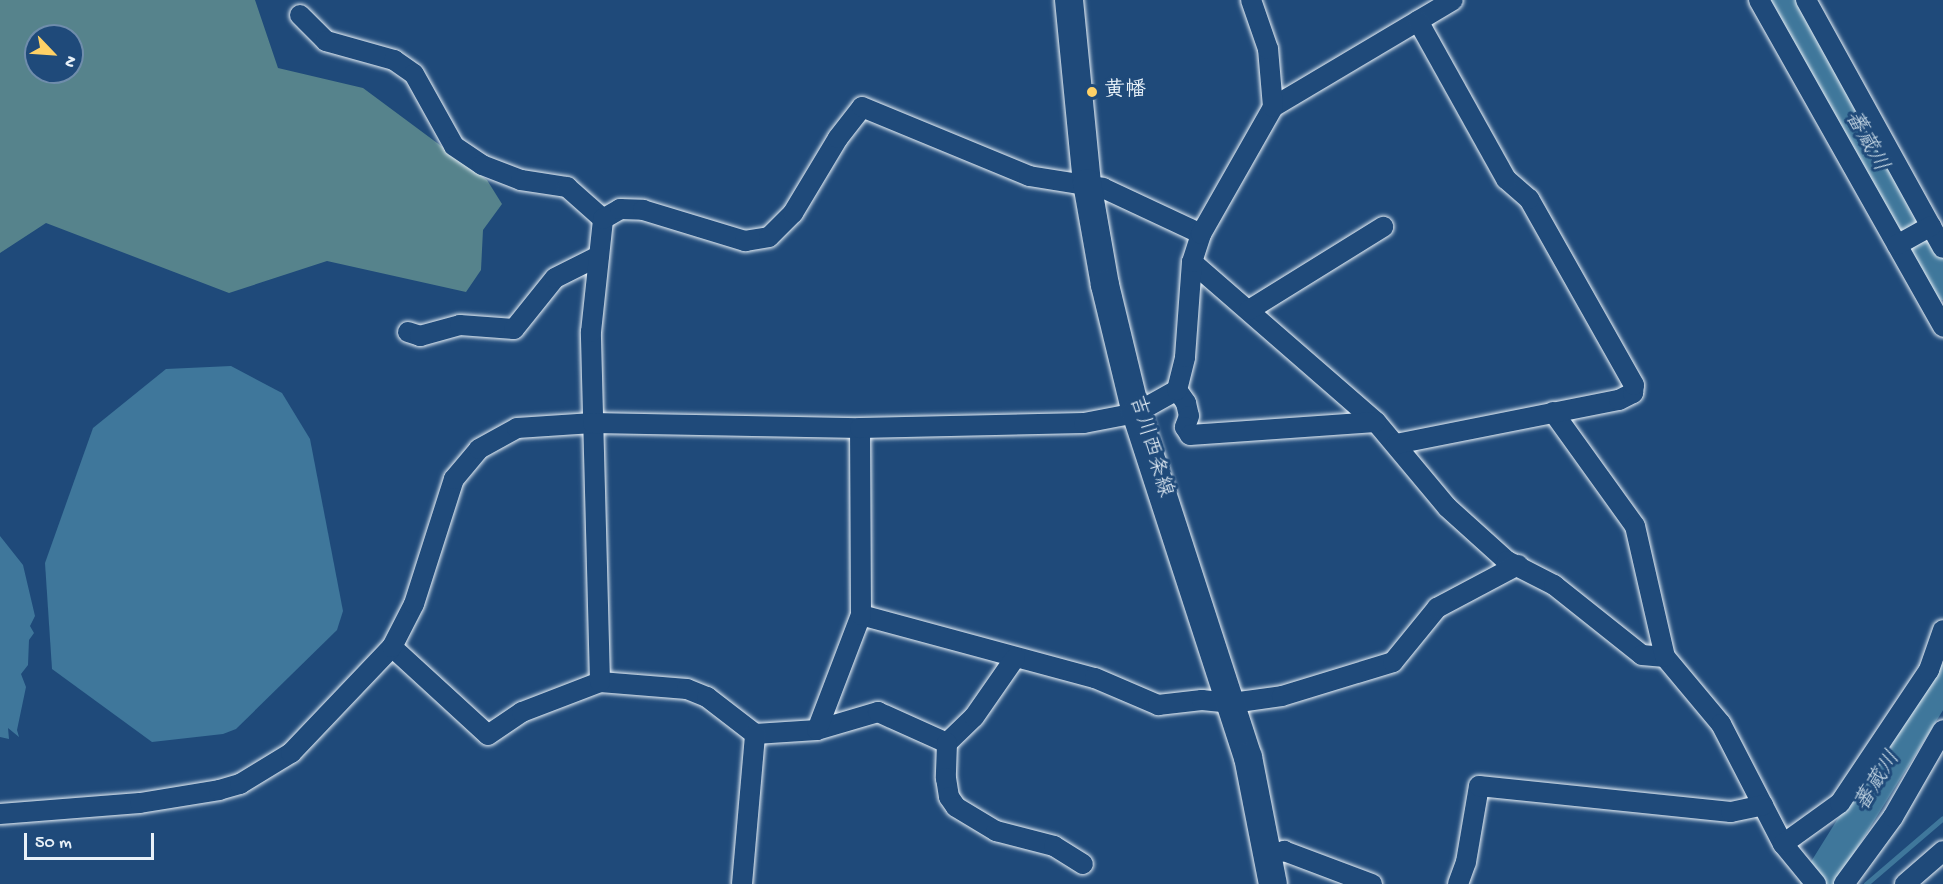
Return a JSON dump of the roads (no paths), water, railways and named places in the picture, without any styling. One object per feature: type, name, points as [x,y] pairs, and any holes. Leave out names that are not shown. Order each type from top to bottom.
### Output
[{"type":"main road","name":"吉川西条線","points":[[1069,0],[1087,183],[1105,285],[1136,413],[1232,703],[1274,884]]},
{"type":"street","points":[[1251,0],[1268,49],[1273,107]]},
{"type":"street","points":[[0,814],[140,803],[240,784],[291,753],[392,647],[414,604],[447,497],[465,464],[496,436],[517,428],[593,423],[860,428],[1084,423],[1136,413],[1177,390],[1185,357],[1192,262],[1201,234],[1273,107],[1453,0]]},
{"type":"street","points":[[1760,0],[1900,244],[1943,327]]},
{"type":"street","points":[[1806,0],[1943,248]]},
{"type":"street","points":[[304,5],[326,41],[394,60],[414,74],[454,146],[482,165],[521,180],[567,186],[603,219]]},
{"type":"street","points":[[1396,444],[1619,400],[1633,393],[1634,385],[1529,199],[1506,179],[1418,21]]},
{"type":"street","points":[[603,219],[621,209],[643,210],[745,242],[769,237],[793,213],[838,138],[862,107],[1029,176],[1060,183],[1087,183],[1201,234]]},
{"type":"street","points":[[600,682],[591,332],[603,219]]},
{"type":"street","points":[[1249,310],[1383,227]]},
{"type":"street","points":[[1900,244],[1930,227]]},
{"type":"street","points":[[408,332],[420,336],[460,325],[514,328],[555,278],[599,256]]},
{"type":"street","points":[[1192,262],[1376,422],[1447,507],[1507,561],[1554,585],[1642,655],[1665,657]]},
{"type":"street","points":[[1177,390],[1186,403],[1189,416],[1185,427],[1190,435],[1376,422]]},
{"type":"street","points":[[1553,412],[1635,526],[1665,657],[1721,724],[1783,844],[1807,880]]},
{"type":"street","points":[[817,730],[861,615],[860,428]]},
{"type":"street","points":[[861,615],[1095,678],[1158,705],[1202,700],[1232,703],[1282,696],[1393,662],[1437,608],[1518,565]]},
{"type":"street","points":[[1783,844],[1840,802],[1929,670],[1943,630]]},
{"type":"street","points":[[392,647],[488,735],[522,712],[600,682],[687,689],[706,698],[755,734],[817,730],[878,712],[947,743]]},
{"type":"street","points":[[1015,658],[974,717],[947,743],[946,778],[949,797],[956,807],[996,831],[1054,846],[1083,864]]},
{"type":"street","points":[[1844,884],[1893,817],[1943,730]]},
{"type":"street","points":[[742,884],[755,734]]},
{"type":"street","points":[[1458,884],[1466,862],[1479,786],[1731,812],[1763,805]]},
{"type":"street","points":[[1269,855],[1284,851],[1372,884]]},
{"type":"street","points":[[1905,884],[1943,851]]},
{"type":"water","points":[[231,366],[282,393],[310,439],[343,611],[337,630],[236,729],[223,734],[152,742],[52,669],[45,563],[93,428],[166,369]]},
{"type":"water","points":[[0,536],[23,565],[35,616],[30,626],[34,633],[29,640],[28,665],[21,674],[26,687],[17,730],[19,737],[8,728],[9,739],[0,737]]},
{"type":"waterway","name":"蕃蔵川","points":[[1787,0],[1943,284]]},
{"type":"waterway","name":"蕃蔵川","points":[[1816,884],[1943,680]]},
{"type":"waterway","points":[[1866,884],[1943,818]]},
{"type":"place","name":"黄幡","points":[[1092,92]]}]
